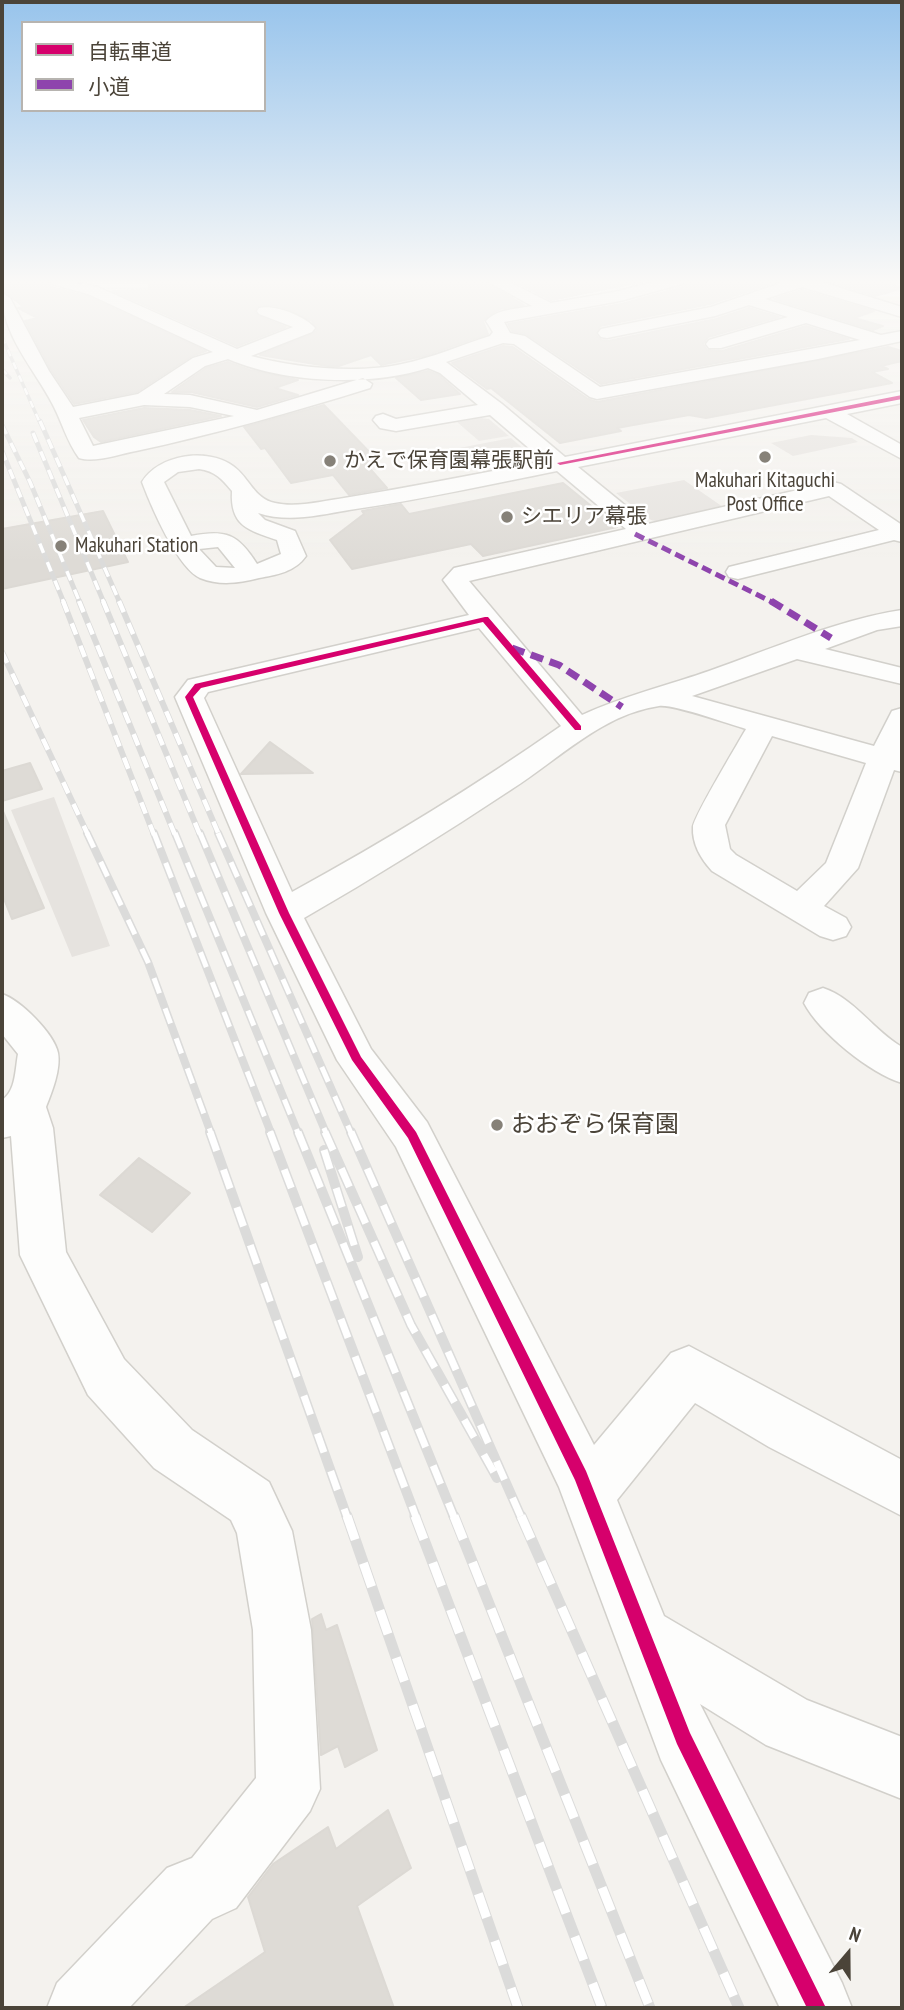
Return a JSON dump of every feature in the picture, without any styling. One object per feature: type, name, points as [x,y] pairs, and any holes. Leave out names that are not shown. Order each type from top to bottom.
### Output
[{"type":"street","points":[[42,375],[68,414],[86,454],[164,441],[295,406],[389,375]]},
{"type":"street","points":[[144,399],[180,375]]},
{"type":"street","points":[[453,375],[644,532]]},
{"type":"street","points":[[570,375],[597,393],[692,375]]},
{"type":"street","points":[[674,375],[678,377]]},
{"type":"street","points":[[287,536],[294,556],[290,561],[272,569],[250,573],[222,576],[210,573],[202,568],[186,544],[156,490],[153,482],[156,475],[181,464],[212,464],[230,472],[252,501],[260,506],[282,511],[371,501],[902,397]]},
{"type":"street","points":[[68,414],[144,399],[190,401],[258,414]]},
{"type":"street","points":[[383,420],[387,424],[396,425],[495,408]]},
{"type":"street","points":[[830,412],[902,453]]},
{"type":"street","points":[[243,488],[242,510],[257,525],[287,536]]},
{"type":"street","points":[[578,728],[485,619],[456,580],[463,573],[833,489],[900,533]]},
{"type":"street","points":[[287,536],[297,524],[371,501]]},
{"type":"street","points":[[738,572],[900,533]]},
{"type":"street","points":[[186,544],[209,540],[228,542],[234,545],[250,573]]},
{"type":"street","points":[[284,913],[386,855],[505,780],[578,728],[622,707],[662,697],[872,623],[902,618]]},
{"type":"street","points":[[485,619],[198,686],[189,697],[284,913],[357,1060],[412,1135],[581,1476],[683,1738],[817,2008]]},
{"type":"street","points":[[796,650],[902,676]]},
{"type":"street","points":[[662,697],[893,761]]},
{"type":"street","points":[[800,909],[841,868],[893,761],[902,717]]},
{"type":"street","points":[[763,725],[709,825],[714,852],[724,863],[833,927]]},
{"type":"street","points":[[823,1003],[873,1050],[902,1067]]},
{"type":"street","points":[[2,1009],[29,1037],[38,1053],[33,1088],[13,1114],[32,1128],[43,1255],[106,1377],[173,1449],[250,1501],[264,1531],[282,1630],[289,1788],[213,1885],[191,1892],[82,2008]]},
{"type":"street","points":[[587,1495],[688,1371],[787,1429],[902,1489]]},
{"type":"street","points":[[645,1637],[788,1723],[902,1768]]},
{"type":"shaded area","points":[[489,419],[509,436],[479,441],[457,422]]},
{"type":"shaded area","points":[[811,435],[852,438],[858,442],[793,456],[771,443]]},
{"type":"shaded area","points":[[511,438],[525,450],[474,460],[459,448]]},
{"type":"shaded area","points":[[684,480],[726,509],[662,523],[651,520],[616,493]]},
{"type":"shaded area","points":[[54,797],[110,946],[72,957],[11,810]]},
{"type":"building","points":[[54,375],[163,375],[137,392],[74,404]]},
{"type":"building","points":[[196,375],[273,375],[298,380],[275,388],[298,395],[257,407],[191,392],[172,392]]},
{"type":"building","points":[[438,375],[460,394],[421,400],[396,378]]},
{"type":"building","points":[[468,375],[553,375],[588,399],[597,402],[741,375],[877,375],[892,383],[706,418],[689,415],[617,428],[621,431],[560,443],[491,388],[487,389]]},
{"type":"building","points":[[587,375],[652,375],[601,384]]},
{"type":"building","points":[[324,405],[378,461],[365,463],[387,488],[349,495],[333,475],[291,483],[265,448],[261,449],[244,427]]},
{"type":"building","points":[[144,408],[190,410],[221,416],[101,442],[94,437],[83,420]]},
{"type":"building","name":"シエリア幕張","points":[[563,483],[617,527],[483,556],[471,544],[352,569],[330,540],[364,514],[362,511],[401,504],[409,514]]},
{"type":"building","name":"Makuhari Station","points":[[103,511],[128,562],[2,589],[2,529]]},
{"type":"building","points":[[270,742],[313,773],[241,774]]},
{"type":"building","points":[[30,763],[42,789],[2,801],[2,771]]},
{"type":"building","points":[[2,809],[44,908],[12,919],[2,894]]},
{"type":"building","points":[[139,1158],[190,1193],[152,1232],[100,1195]]},
{"type":"building","points":[[321,1614],[326,1630],[337,1625],[377,1750],[345,1767],[338,1746],[321,1755],[312,1619]]},
{"type":"building","points":[[388,1810],[411,1868],[357,1906],[394,2008],[183,2008],[265,1952],[248,1897],[273,1864],[328,1827],[336,1849]]},
{"type":"railway","points":[[7,375],[10,378]]},
{"type":"railway","points":[[19,375],[40,423]]},
{"type":"railway","points":[[40,421],[120,603]]},
{"type":"railway","points":[[2,425],[30,482],[80,603]]},
{"type":"railway","points":[[33,433],[104,603]]},
{"type":"railway","points":[[2,451],[64,603]]},
{"type":"railway","points":[[63,601],[154,835]]},
{"type":"railway","points":[[79,601],[175,835]]},
{"type":"railway","points":[[103,601],[200,835]]},
{"type":"railway","points":[[119,601],[219,835]]},
{"type":"railway","points":[[2,652],[88,835]]},
{"type":"railway","points":[[87,833],[148,962],[211,1133]]},
{"type":"railway","points":[[154,833],[271,1133]]},
{"type":"railway","points":[[175,833],[298,1133]]},
{"type":"railway","points":[[200,833],[326,1133]]},
{"type":"railway","points":[[218,833],[351,1133]]},
{"type":"railway","points":[[210,1132],[347,1517]]},
{"type":"railway","points":[[270,1132],[416,1517]]},
{"type":"railway","points":[[298,1132],[454,1517]]},
{"type":"railway","points":[[325,1132],[411,1325],[497,1478]]},
{"type":"railway","points":[[351,1132],[521,1517]]},
{"type":"railway","points":[[324,1150],[358,1257]]},
{"type":"railway","points":[[347,1516],[518,2008]]},
{"type":"railway","points":[[415,1516],[602,2008]]},
{"type":"railway","points":[[454,1516],[650,2008]]},
{"type":"railway","points":[[521,1516],[739,2008]]},
{"type":"marked path","points":[[635,534],[754,591],[831,638]]},
{"type":"marked path","points":[[512,648],[559,665],[622,707]]},
{"type":"cycle path","points":[[560,463],[902,397]]},
{"type":"cycle path","points":[[578,728],[485,619],[198,686],[189,697],[284,913],[357,1060],[412,1135],[581,1476],[683,1738],[817,2008]]},
{"type":"place","name":"Makuhari Kitaguchi Post Office","points":[[765,457]]},
{"type":"place","name":"かえで保育園幕張駅前","points":[[330,461]]},
{"type":"place","name":"シエリア幕張","points":[[507,517]]},
{"type":"place","name":"Makuhari Station","points":[[61,546]]},
{"type":"place","name":"おおぞら保育園","points":[[497,1125]]}]
